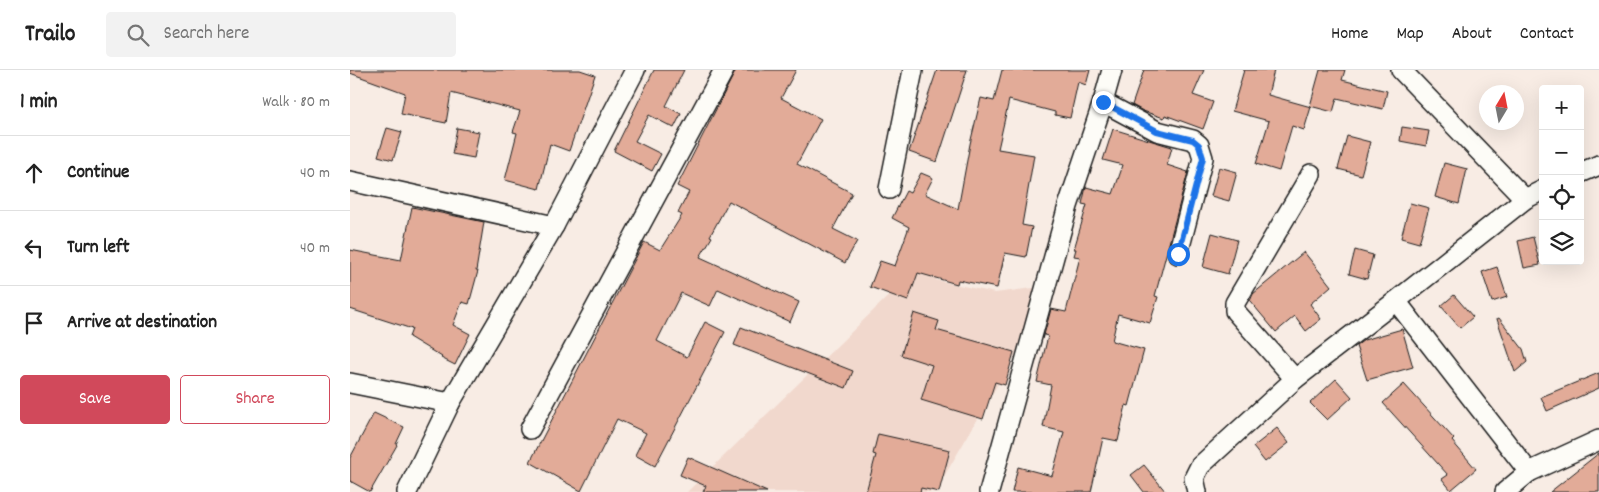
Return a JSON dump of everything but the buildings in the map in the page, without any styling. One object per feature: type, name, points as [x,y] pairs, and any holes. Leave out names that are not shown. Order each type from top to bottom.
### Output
[{"type":"street","points":[[530,429],[724,70]]},
{"type":"street","points":[[889,189],[913,70]]},
{"type":"street","points":[[989,492],[1068,206],[1112,70]]},
{"type":"street","points":[[1401,70],[1525,199]]},
{"type":"street","points":[[407,492],[450,403],[554,226],[627,73]]},
{"type":"street","points":[[1103,102],[1157,131],[1193,140],[1199,145],[1203,158],[1178,254]]},
{"type":"street","points":[[1584,171],[1599,165]]},
{"type":"street","points":[[1295,379],[1235,311],[1235,303],[1312,174]]},
{"type":"street","points":[[350,181],[554,226]]},
{"type":"street","points":[[1197,492],[1194,478],[1200,466],[1295,379],[1525,199],[1539,192]]},
{"type":"street","points":[[1396,301],[1529,472]]},
{"type":"street","points":[[350,383],[450,403]]},
{"type":"street","points":[[1504,492],[1529,472],[1599,440]]},
{"type":"shaded area","points":[[946,240],[964,247],[936,280],[995,293],[1056,285],[935,492],[687,492]]},
{"type":"route","points":[[1103,102],[1157,131],[1193,140],[1202,151],[1203,158],[1178,254]]}]
